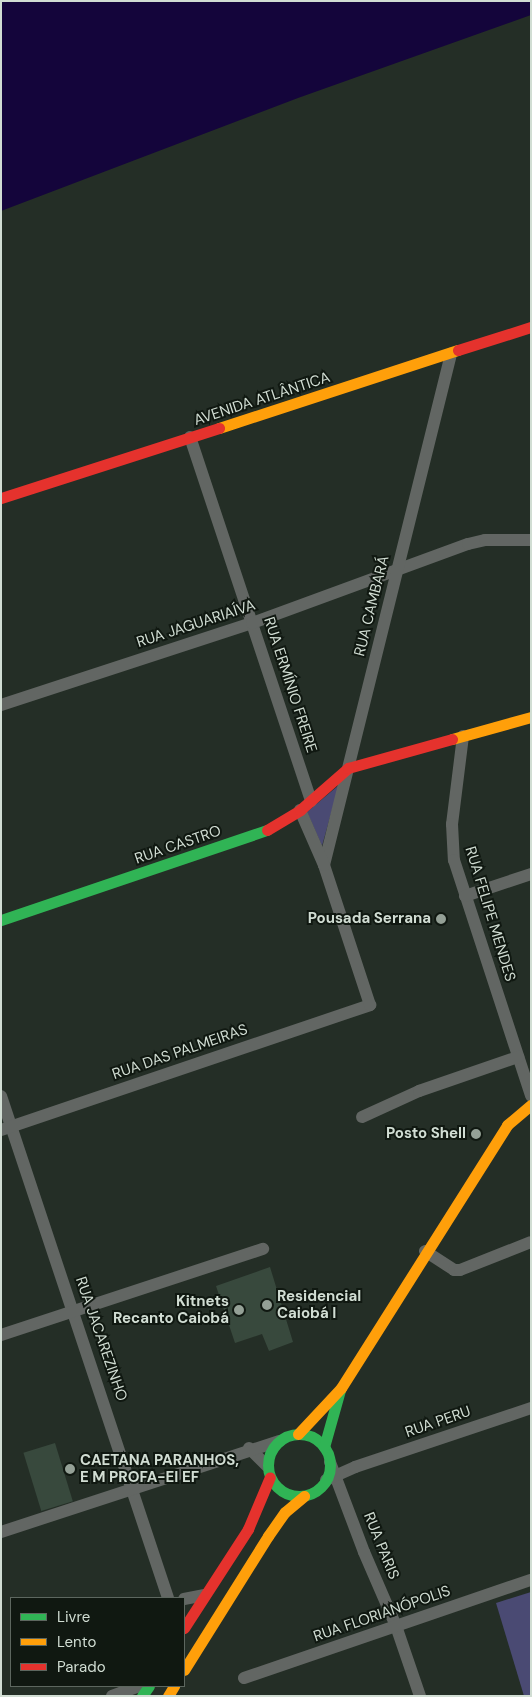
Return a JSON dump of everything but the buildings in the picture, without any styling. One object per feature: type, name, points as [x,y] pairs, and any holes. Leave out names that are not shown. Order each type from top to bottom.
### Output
[{"type":"street","name":"AVENIDA ATLÂNTICA","points":[[1,498],[531,327]]},
{"type":"street","name":"RUA CAMBARÁ","points":[[324,866],[451,354]]},
{"type":"street","name":"RUA ERMÍNIO FREIRE","points":[[190,438],[311,802]]},
{"type":"street","name":"RUA JAGUARIAÍVA","points":[[1,704],[252,623],[398,568],[485,540],[531,540]]},
{"type":"street","points":[[348,768],[531,716]]},
{"type":"street","name":"RUA FELIPE MENDES","points":[[463,736],[451,841],[465,896],[531,1096]]},
{"type":"street","name":"RUA CASTRO","points":[[1,920],[256,834],[300,810],[348,768]]},
{"type":"street","points":[[300,810],[324,866]]},
{"type":"street","name":"RUA DAS PALMEIRAS","points":[[7,1128],[370,1004],[324,866]]},
{"type":"street","points":[[465,896],[531,874]]},
{"type":"street","points":[[362,1117],[419,1090],[518,1058]]},
{"type":"street","name":"RUA JACAREZINHO","points":[[1,1096],[7,1128],[75,1311],[171,1597]]},
{"type":"street","points":[[1,1532],[249,1448],[280,1441],[298,1434],[340,1388],[425,1251],[507,1125],[531,1105]]},
{"type":"street","points":[[425,1251],[454,1270],[460,1270],[531,1242]]},
{"type":"street","points":[[1,1335],[263,1249]]},
{"type":"street","points":[[185,1668],[279,1520],[304,1496],[329,1480],[328,1455],[340,1388]]},
{"type":"street","name":"RUA PERU","points":[[329,1480],[355,1468],[531,1408]]},
{"type":"street","points":[[298,1434],[313,1437],[328,1455],[343,1466],[355,1468]]},
{"type":"street","points":[[185,1626],[248,1529],[269,1472],[273,1448],[280,1441]]},
{"type":"street","points":[[249,1448],[284,1492],[304,1496]]},
{"type":"street","name":"RUA PARIS","points":[[329,1480],[343,1493],[364,1552],[396,1626],[420,1696]]},
{"type":"street","name":"RUA FLORIANÓPOLIS","points":[[244,1678],[531,1580]]},
{"type":"street","points":[[185,1599],[205,1595]]},
{"type":"street","points":[[112,1696],[137,1687]]},
{"type":"shaded area","points":[[1,1],[531,1],[531,15],[298,98],[1,211]]},
{"type":"shaded area","points":[[339,785],[322,846],[307,812]]},
{"type":"shaded area","points":[[531,1592],[531,1696],[524,1696],[496,1603]]},
{"type":"traffic: fast","points":[[1,920],[267,830]]},
{"type":"traffic: fast","points":[[324,1447],[340,1390]]},
{"type":"traffic: fast","points":[[299,1434],[311,1436],[321,1443],[328,1453],[330,1465],[328,1477],[321,1487],[311,1494],[299,1496],[287,1494],[277,1487],[270,1477],[268,1465],[270,1453],[277,1443],[287,1436],[299,1434]]},
{"type":"traffic: fast","points":[[142,1696],[148,1687]]},
{"type":"traffic: slow","points":[[219,428],[458,350]]},
{"type":"traffic: slow","points":[[452,739],[531,717]]},
{"type":"traffic: slow","points":[[298,1434],[341,1388],[507,1125],[531,1105]]},
{"type":"traffic: slow","points":[[185,1668],[268,1536],[285,1512],[304,1496]]},
{"type":"traffic: slow","points":[[168,1696],[173,1687]]},
{"type":"traffic: jam","points":[[458,350],[531,327]]},
{"type":"traffic: jam","points":[[1,498],[219,428]]},
{"type":"traffic: jam","points":[[267,830],[300,810],[348,768],[452,739]]},
{"type":"traffic: jam","points":[[185,1626],[248,1529],[270,1477]]},
{"type":"place","name":"Pousada Serrana","points":[[441,919]]},
{"type":"place","name":"Posto Shell","points":[[476,1134]]},
{"type":"place","name":"Residencial Caiobá I","points":[[267,1305]]},
{"type":"place","name":"Kitnets Recanto Caiobá","points":[[239,1310]]},
{"type":"place","name":"CAETANA PARANHOS, E M PROFA-EI EF","points":[[70,1469]]}]
